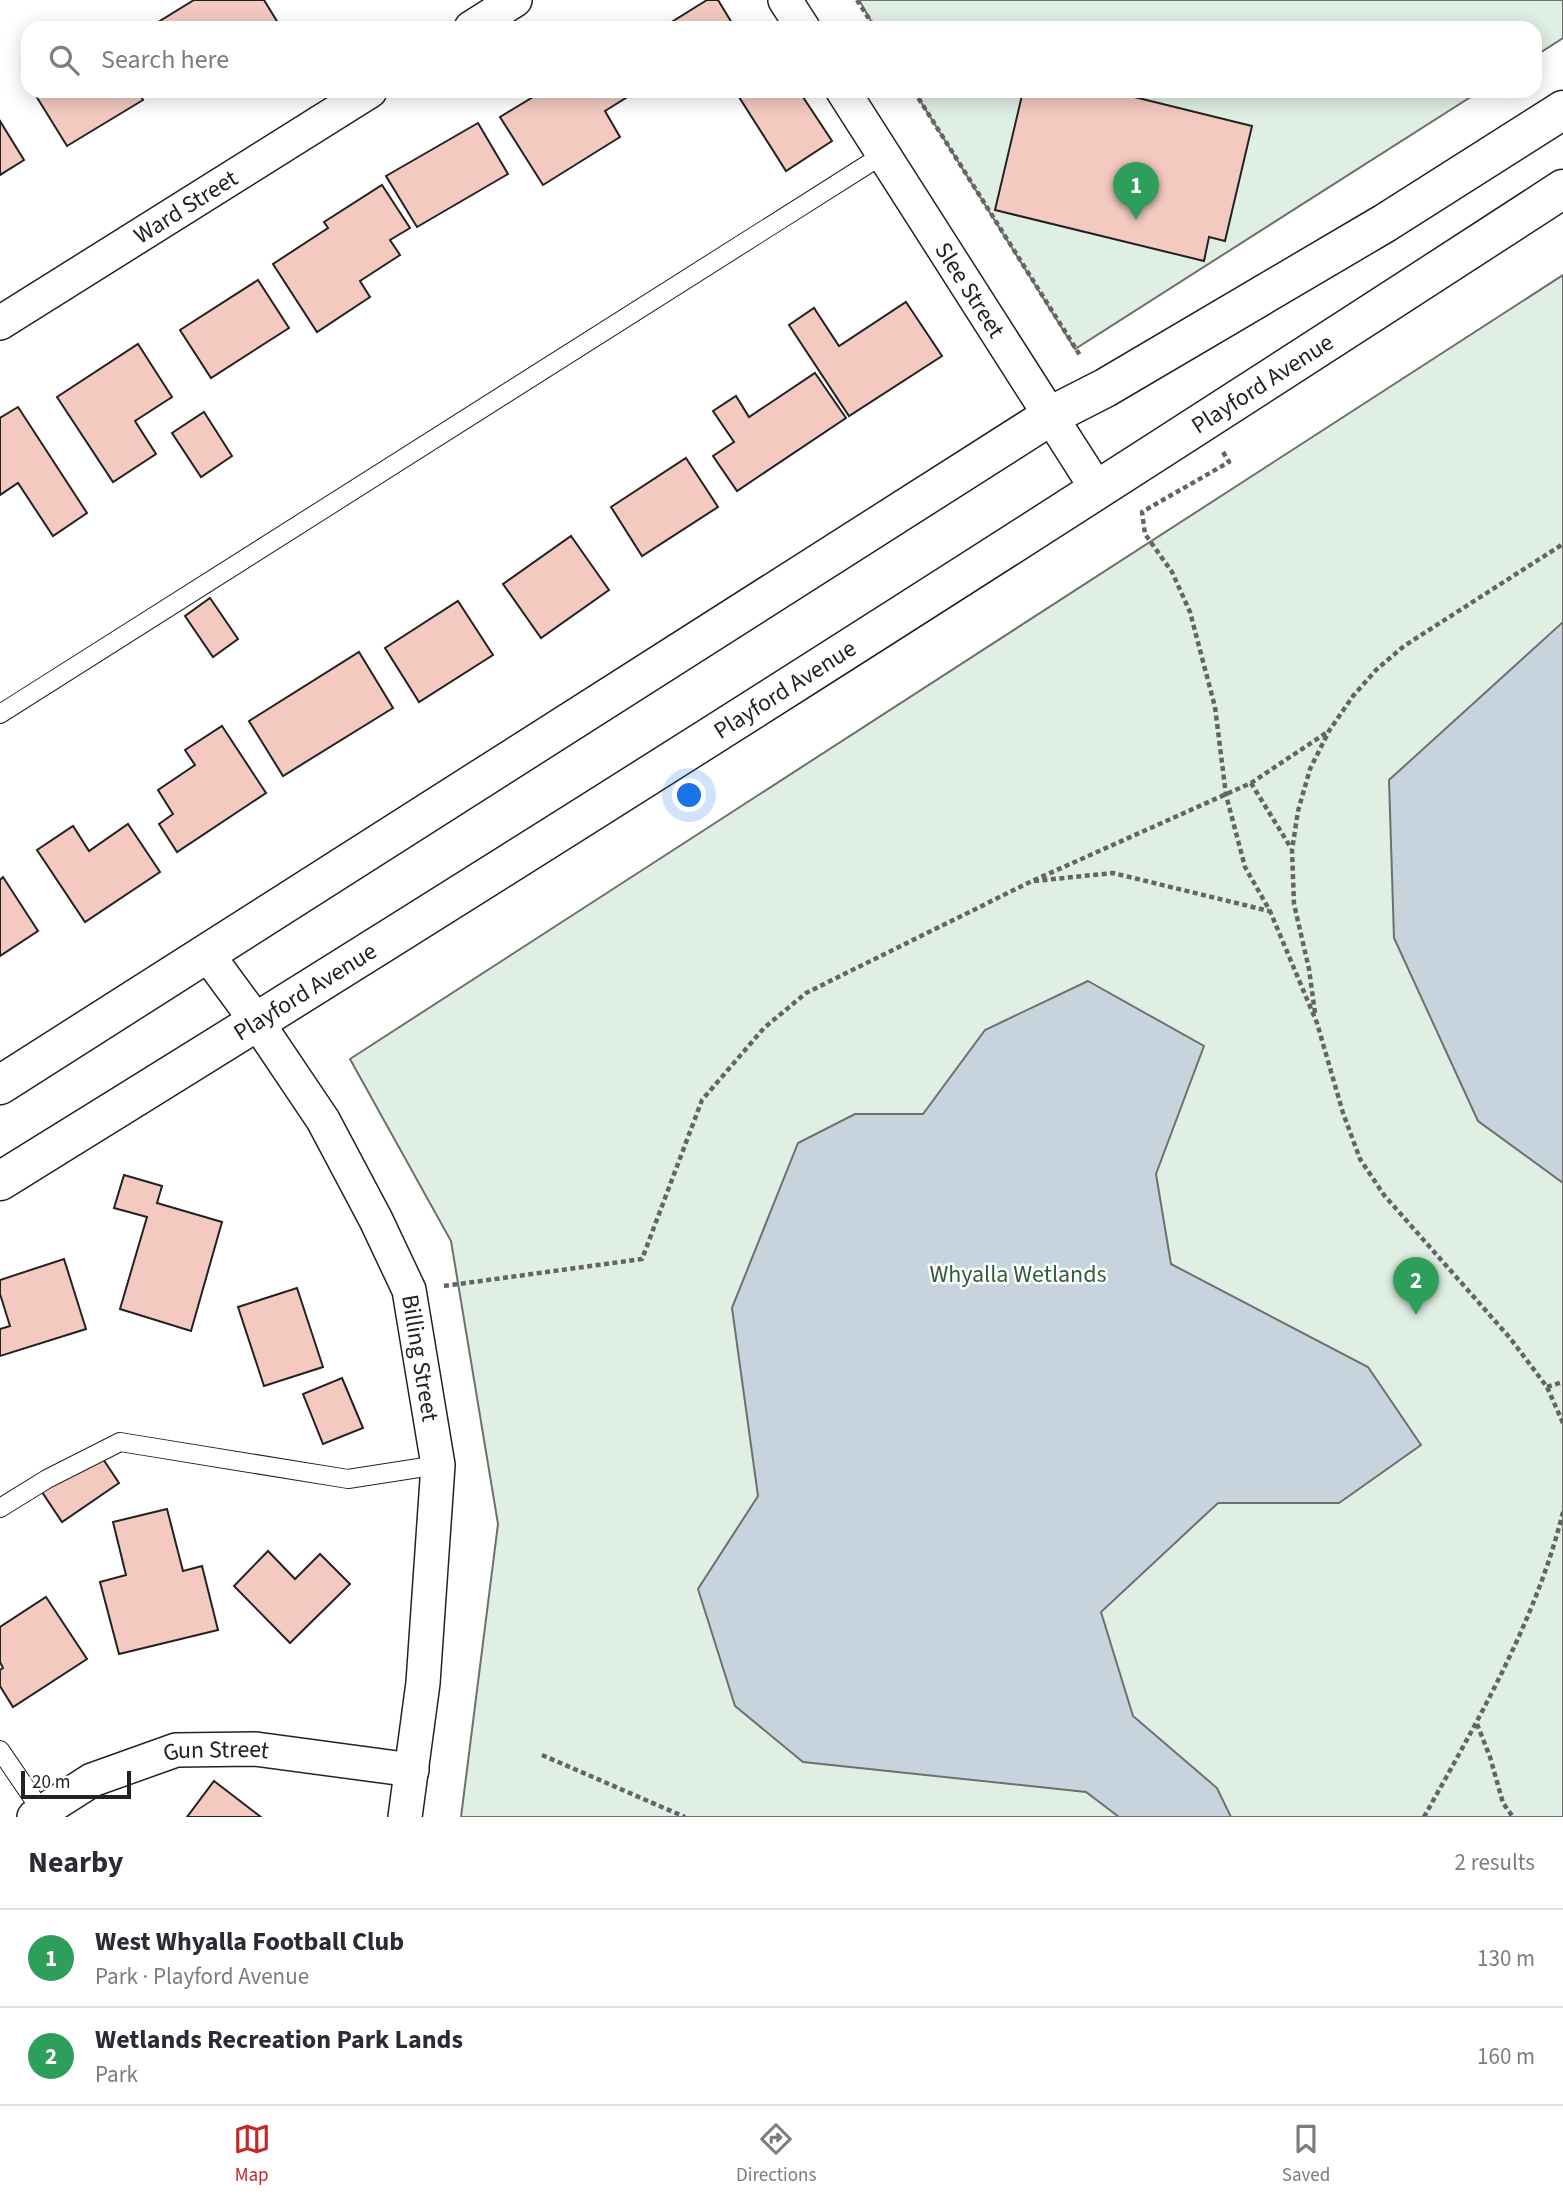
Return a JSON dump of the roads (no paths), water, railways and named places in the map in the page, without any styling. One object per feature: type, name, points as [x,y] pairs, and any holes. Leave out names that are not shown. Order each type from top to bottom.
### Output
[{"type":"highway","points":[[0,1085],[1052,415],[1105,388],[1385,223],[1563,110]]},
{"type":"highway","name":"Playford Avenue","points":[[0,1181],[785,690],[1563,189]]},
{"type":"street","points":[[482,21],[515,0]]},
{"type":"street","points":[[785,0],[798,21]]},
{"type":"street","name":"Ward Street","points":[[0,323],[359,98]]},
{"type":"street","name":"Slee Street","points":[[848,98],[1097,489]]},
{"type":"street","name":"Billing Street","points":[[207,954],[323,1120],[376,1220],[409,1290],[438,1465],[423,1683],[405,1817]]},
{"type":"street","name":"Gun Street","points":[[41,1815],[92,1780],[176,1750],[256,1749],[412,1770]]},
{"type":"lane","points":[[0,714],[884,154]]},
{"type":"lane","points":[[0,1508],[47,1479],[120,1442],[348,1479],[438,1465]]},
{"type":"lane","points":[[0,1750],[41,1815]]},
{"type":"place","name":"West Whyalla Football Club","points":[[1136,220]]},
{"type":"place","name":"Wetlands Recreation Park Lands","points":[[1416,1315]]},
{"type":"park label","name":"Whyalla Wetlands","points":[[1018,1274]]}]
